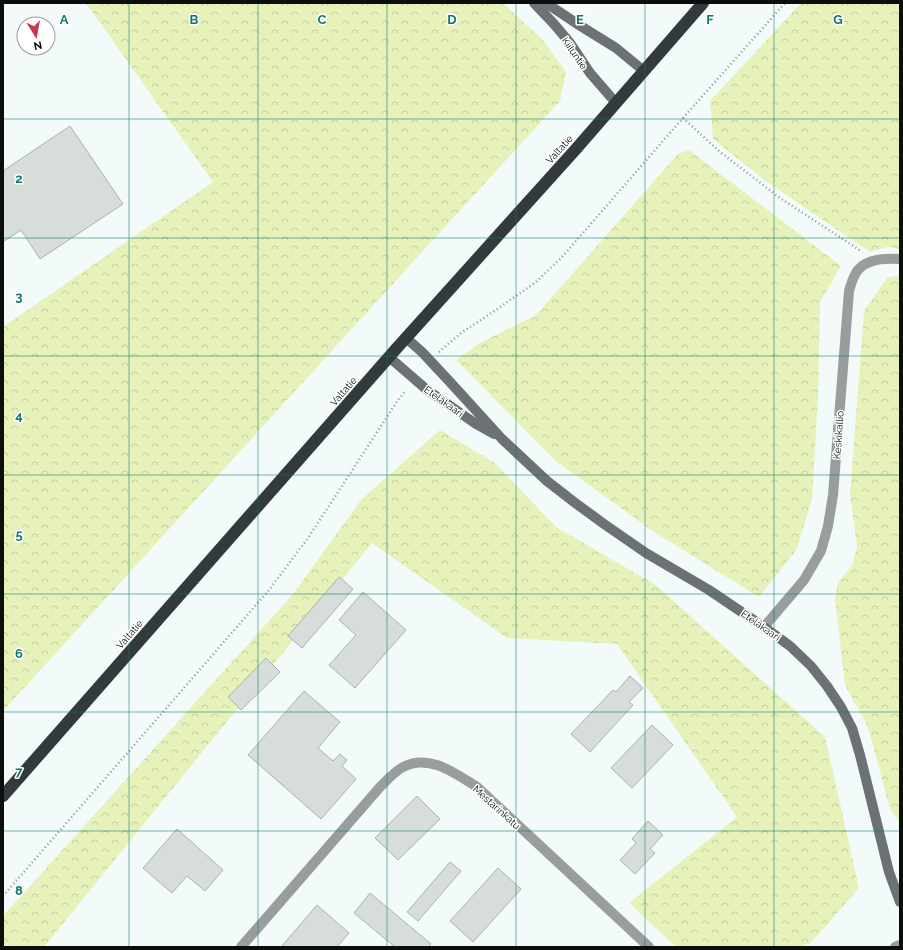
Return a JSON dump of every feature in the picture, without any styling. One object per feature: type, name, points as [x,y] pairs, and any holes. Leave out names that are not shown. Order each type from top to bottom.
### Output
[{"type":"highway","name":"Valtatie","points":[[3,796],[389,357],[576,149],[703,3]]},
{"type":"street","name":"Kiiluntie","points":[[534,3],[554,24],[590,73],[616,103]]},
{"type":"street","name":"Kiiluntie","points":[[546,3],[616,48],[644,71]]},
{"type":"street","name":"Keskikallio","points":[[764,627],[804,580],[821,551],[828,526],[833,495],[849,291],[854,277],[858,269],[875,260],[890,258],[900,259]]},
{"type":"street","name":"Eteläkaari","points":[[406,338],[431,361],[502,439],[547,481],[598,520],[646,552],[709,590],[764,627],[790,646],[811,666],[841,707],[852,728],[889,872],[900,902]]},
{"type":"street","name":"Eteläkaari","points":[[389,357],[426,389],[476,424],[502,439]]},
{"type":"street","name":"Mestarinkatu","points":[[241,947],[380,787],[403,767],[421,763],[442,767],[454,772],[477,788],[649,947]]},
{"type":"street","points":[[896,947],[900,945]]},
{"type":"path","points":[[431,361],[461,333],[536,282],[562,257],[785,3]]},
{"type":"path","points":[[683,118],[720,152],[780,198],[875,260]]},
{"type":"path","points":[[3,896],[269,590],[308,538],[398,400],[415,379]]},
{"type":"green space","points":[[86,3],[503,3],[543,40],[566,72],[560,101],[3,711],[3,327],[213,182]]},
{"type":"green space","points":[[801,3],[900,3],[900,249],[887,247],[870,252],[767,182],[713,139],[710,101]]},
{"type":"green space","points":[[689,150],[841,266],[820,302],[818,397],[812,499],[797,549],[759,597],[654,532],[557,462],[456,360],[480,343],[536,315],[678,154]]},
{"type":"green space","points":[[900,275],[900,823],[890,809],[868,727],[845,685],[835,599],[838,582],[852,566],[857,547],[850,495],[864,311],[887,278]]},
{"type":"green space","points":[[440,430],[495,463],[556,527],[656,585],[825,737],[859,888],[811,943],[799,947],[676,947],[629,903],[737,817],[617,644],[507,638],[372,543],[44,947],[3,947],[3,916],[294,593],[361,500]]},
{"type":"building","points":[[70,126],[123,204],[40,259],[21,230],[3,242],[3,171]]},
{"type":"building","points":[[339,577],[353,589],[302,648],[288,636]]},
{"type":"building","points":[[363,592],[406,630],[355,688],[329,665],[356,635],[339,620]]},
{"type":"building","points":[[266,658],[280,672],[241,710],[228,697]]},
{"type":"building","points":[[630,676],[643,688],[629,702],[633,705],[590,752],[571,734],[613,690],[616,692]]},
{"type":"building","points":[[304,691],[340,722],[318,748],[333,761],[340,754],[347,760],[342,766],[356,779],[321,819],[248,755]]},
{"type":"building","points":[[652,725],[673,745],[632,788],[611,768]]},
{"type":"building","points":[[417,796],[440,819],[398,860],[375,838]]},
{"type":"building","points":[[648,821],[663,835],[650,849],[655,853],[635,874],[620,860],[636,843],[632,839]]},
{"type":"building","points":[[177,829],[223,870],[205,891],[187,876],[172,893],[143,868]]},
{"type":"building","points":[[450,862],[461,871],[418,921],[407,912]]},
{"type":"building","points":[[498,868],[521,889],[473,942],[450,921]]},
{"type":"building","points":[[370,893],[431,944],[428,947],[395,947],[354,913]]},
{"type":"building","points":[[317,905],[349,933],[337,947],[281,947]]}]
